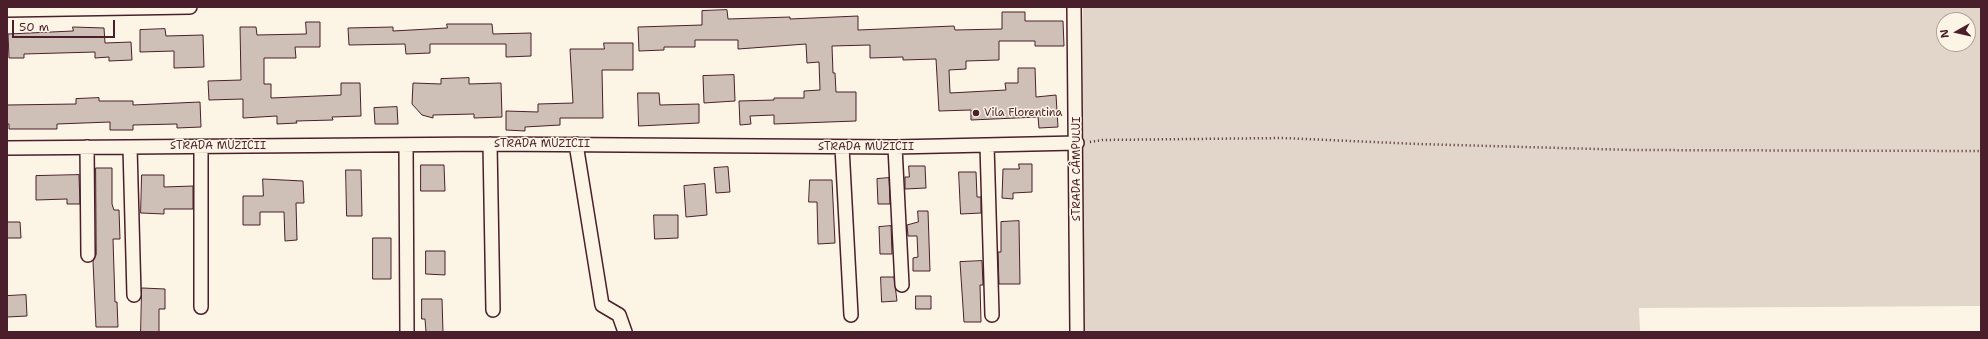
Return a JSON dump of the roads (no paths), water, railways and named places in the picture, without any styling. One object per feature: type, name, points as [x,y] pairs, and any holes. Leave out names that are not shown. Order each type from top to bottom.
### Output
[{"type":"street","points":[[7,10],[190,7]]},
{"type":"street","name":"STRADA CÂMPULUI","points":[[1074,7],[1077,143],[1077,332]]},
{"type":"street","name":"STRADA MUZICII","points":[[7,148],[490,144],[895,147],[1077,143]]},
{"type":"street","points":[[490,144],[493,310]]},
{"type":"street","points":[[576,144],[602,306],[619,315],[625,332]]},
{"type":"street","points":[[406,145],[407,332]]},
{"type":"street","points":[[987,145],[992,315]]},
{"type":"street","points":[[201,146],[201,307]]},
{"type":"street","points":[[87,147],[88,255]]},
{"type":"street","points":[[130,147],[134,295]]},
{"type":"street","points":[[842,147],[851,315]]},
{"type":"street","points":[[895,147],[902,285]]},
{"type":"place","name":"Vila Florentina","points":[[976,113]]}]
